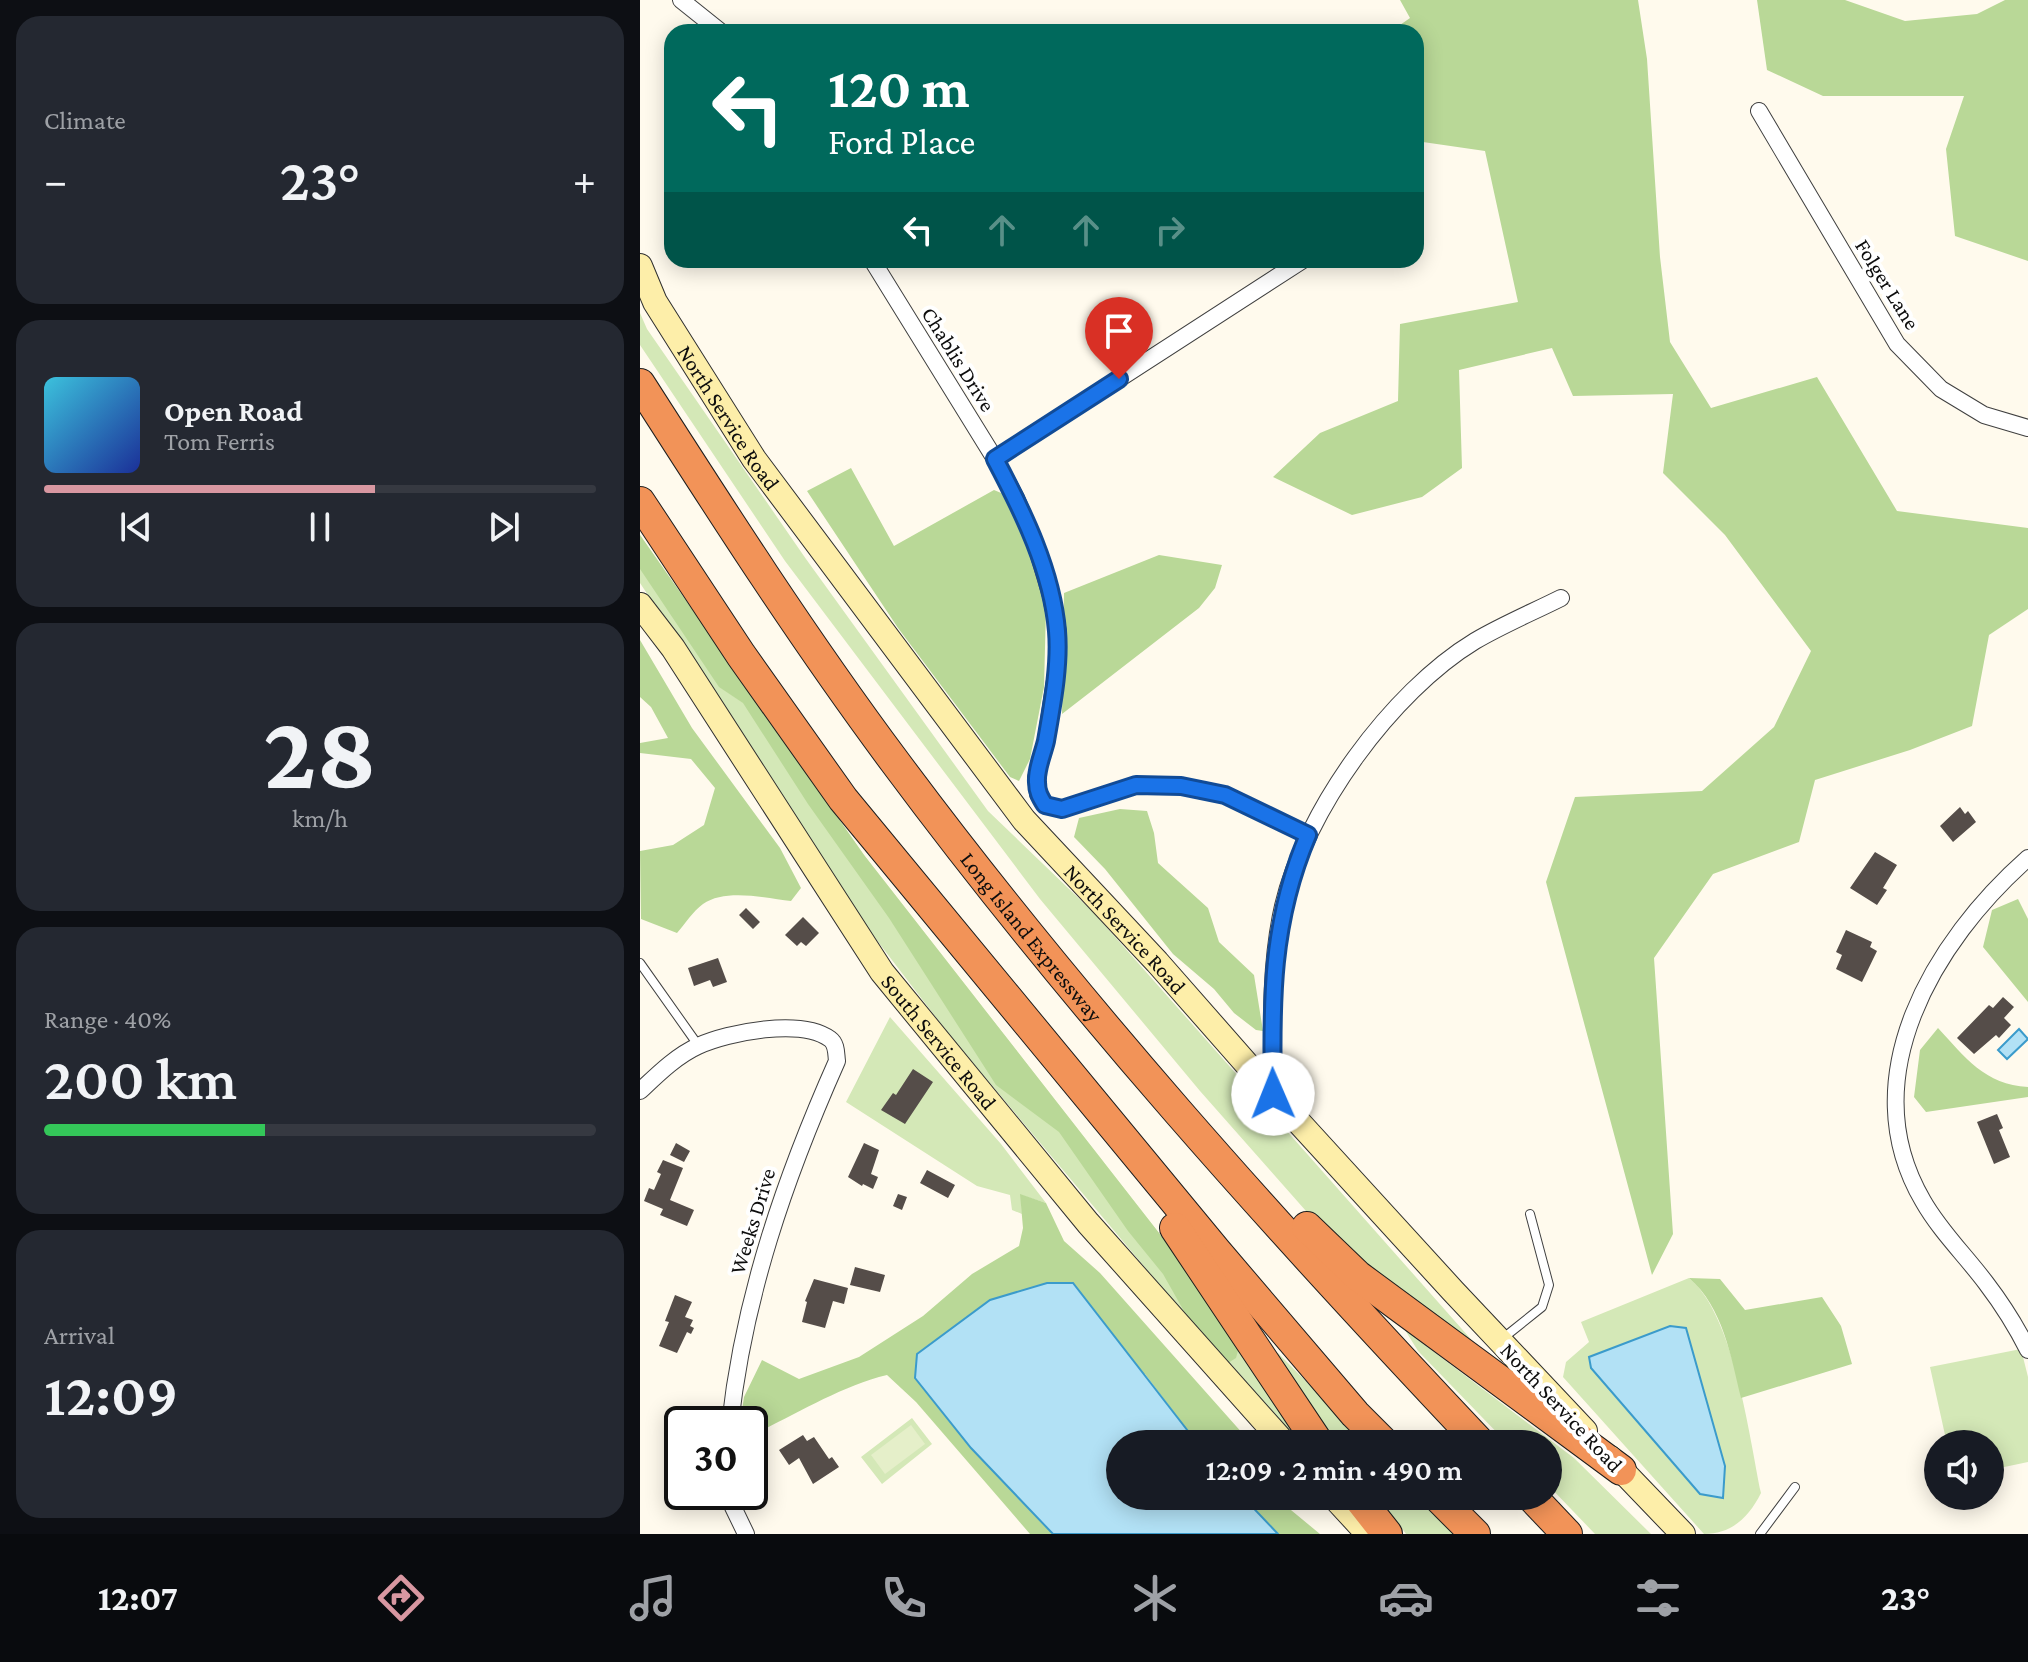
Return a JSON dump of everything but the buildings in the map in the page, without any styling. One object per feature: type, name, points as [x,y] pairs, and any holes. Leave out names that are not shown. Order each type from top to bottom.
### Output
[{"type":"highway","name":"Long Island Expressway","points":[[640,384],[794,618],[894,761],[1008,908],[1129,1057],[1468,1430]]},
{"type":"highway","points":[[640,502],[741,655],[843,799],[1134,1153],[1371,1430]]},
{"type":"highway","points":[[1129,1057],[1358,1276],[1621,1470]]},
{"type":"highway","points":[[1134,1153],[1166,1214],[1310,1430]]},
{"type":"highway","points":[[1368,1510],[1387,1534]]},
{"type":"highway","points":[[1451,1510],[1475,1534]]},
{"type":"highway","points":[[1544,1510],[1567,1534]]},
{"type":"main road","name":"North Service Road","points":[[640,266],[655,302],[754,459],[1024,820],[1157,962],[1273,1094],[1500,1341],[1683,1534]]},
{"type":"main road","name":"South Service Road","points":[[640,605],[673,648],[882,972],[1088,1223],[1273,1430]]},
{"type":"main road","points":[[1346,1510],[1368,1534]]},
{"type":"street","points":[[681,0],[711,24]]},
{"type":"street","name":"Folger Lane","points":[[1759,111],[1897,344],[1941,389],[1984,415],[2028,428]]},
{"type":"street","name":"Chablis Drive","points":[[877,268],[995,459],[1036,546],[1058,632],[1057,667],[1046,740],[1036,778],[1038,794],[1045,805],[1062,809],[1136,785],[1181,786],[1225,795],[1308,835]]},
{"type":"street","points":[[995,459],[1286,268]]},
{"type":"street","points":[[1273,1094],[1271,1014],[1275,957],[1292,871],[1308,835],[1359,753],[1396,705],[1474,641],[1561,598]]},
{"type":"street","points":[[2028,858],[1996,887],[1940,958],[1918,1001],[1903,1048],[1895,1090],[1899,1140],[1905,1165],[1922,1200],[1985,1282],[2028,1350]]},
{"type":"street","name":"Weeks Drive","points":[[698,1046],[764,1029],[800,1028],[830,1039],[836,1047],[837,1061],[801,1143],[759,1267],[736,1365],[732,1406]]},
{"type":"street","points":[[640,1091],[664,1068],[698,1046]]},
{"type":"street","points":[[734,1510],[746,1534]]},
{"type":"lane","points":[[640,963],[698,1046]]},
{"type":"lane","points":[[1500,1341],[1542,1307],[1549,1285],[1530,1214]]},
{"type":"lane","points":[[1760,1534],[1795,1487]]},
{"type":"green space","points":[[1400,0],[1638,0],[1647,59],[1660,257],[1670,342],[1711,408],[1817,377],[1897,511],[2028,528],[2028,609],[1989,635],[1972,726],[1910,750],[1815,780],[1799,842],[1713,874],[1654,958],[1673,1234],[1652,1275],[1546,882],[1575,797],[1702,791],[1774,727],[1811,651],[1725,535],[1663,473],[1673,394],[1573,396],[1552,348],[1459,370],[1462,468],[1422,497],[1352,515],[1273,477],[1320,433],[1398,401],[1400,324],[1518,302],[1485,151],[1424,142],[1424,24],[1401,24],[1410,18]]},
{"type":"green space","points":[[1757,0],[1845,0],[1905,21],[1977,14],[2005,0],[2028,0],[2028,261],[1955,236],[1946,149],[1964,96],[1823,96],[1767,70]]},
{"type":"green space","points":[[640,313],[647,329],[806,559],[988,811],[1093,912],[1507,1380],[1336,1245],[1200,1091],[1040,899],[785,561],[640,345]]},
{"type":"green space","points":[[851,468],[894,546],[994,490],[1006,495],[1018,519],[1046,609],[1044,687],[1030,759],[1019,781],[1010,777],[898,628],[807,491]]},
{"type":"green space","points":[[640,535],[864,855],[1159,1233],[1296,1430],[1287,1430],[1201,1334],[951,1037],[872,934],[640,583]]},
{"type":"green space","points":[[640,535],[864,855],[1159,1233],[1239,1347],[1236,1358],[1228,1363],[1189,1320],[1163,1274],[1128,1231],[1059,1132],[996,1085],[889,918],[808,804],[743,703],[719,687],[640,569]]},
{"type":"green space","points":[[1159,555],[1222,565],[1215,588],[1199,608],[1062,714],[1064,593]]},
{"type":"green space","points":[[640,640],[692,728],[780,848],[801,888],[791,901],[746,895],[712,899],[696,910],[677,933],[641,919],[640,851],[673,845],[704,825],[715,788],[691,759],[640,753],[640,743],[668,738],[651,707],[640,697]]},
{"type":"green space","points":[[1120,809],[1147,811],[1158,863],[1208,908],[1219,942],[1254,975],[1263,1031],[1256,1030],[1234,1013],[1214,989],[1173,954],[1105,869],[1074,837],[1079,818]]},
{"type":"green space","points":[[2018,899],[2028,919],[2028,1002],[1983,947],[1992,910]]},
{"type":"green space","points":[[890,1017],[1001,1144],[1046,1203],[1021,1195],[1022,1214],[1012,1210],[1010,1195],[977,1186],[846,1102]]},
{"type":"green space","points":[[1938,1028],[1977,1068],[2000,1081],[2028,1087],[2028,1097],[1926,1112],[1914,1097],[1920,1050]]},
{"type":"green space","points":[[1020,1194],[1046,1203],[1064,1241],[1100,1273],[1240,1430],[1187,1430],[1145,1374],[917,1354],[916,1378],[971,1448],[1053,1534],[1030,1534],[916,1402],[887,1375],[836,1393],[768,1427],[768,1406],[743,1406],[762,1360],[799,1379],[859,1357],[923,1316],[972,1274],[1019,1246],[1023,1228]]},
{"type":"green space","points":[[1689,1278],[1705,1295],[1718,1319],[1737,1378],[1761,1493],[1751,1510],[1738,1522],[1723,1531],[1704,1534],[1563,1377],[1566,1362],[1589,1342],[1581,1322]],"holes":[[[1610,1391],[1723,1498],[1700,1494]]]},
{"type":"green space","points":[[1689,1278],[1720,1279],[1745,1310],[1822,1297],[1841,1326],[1852,1364],[1741,1398],[1718,1318],[1701,1290]]},
{"type":"green space","points":[[1405,1330],[1537,1430],[1494,1430],[1418,1351]]},
{"type":"green space","points":[[2021,1349],[2028,1377],[2028,1462],[2004,1467],[2004,1430],[1944,1430],[1930,1367]]},
{"type":"green space","points":[[1278,1353],[1354,1430],[1322,1430],[1271,1358]]},
{"type":"green space","points":[[912,1418],[932,1444],[882,1484],[861,1457]]},
{"type":"green space","points":[[911,1425],[925,1444],[885,1474],[871,1455]]},
{"type":"green space","points":[[1562,1449],[1651,1534],[1595,1534],[1562,1500]]},
{"type":"green space","points":[[1255,1510],[1291,1510],[1320,1534],[1278,1534]]},
{"type":"green space","points":[[1388,1510],[1433,1510],[1456,1534],[1406,1534]]},
{"type":"water","points":[[2019,1029],[2028,1039],[2007,1059],[1998,1050]]},
{"type":"water","points":[[1047,1283],[1073,1283],[1187,1430],[1106,1430],[1106,1510],[1255,1510],[1278,1534],[1053,1534],[971,1448],[915,1378],[917,1354],[990,1300]]},
{"type":"water","points":[[1670,1326],[1686,1328],[1725,1466],[1723,1498],[1700,1494],[1591,1368],[1589,1357]]},
{"type":"route","points":[[1119,379],[995,459],[1036,546],[1058,632],[1057,667],[1046,740],[1036,778],[1038,794],[1045,805],[1062,809],[1136,785],[1181,786],[1225,795],[1308,835],[1292,871],[1275,957],[1271,1014],[1273,1094]]}]
